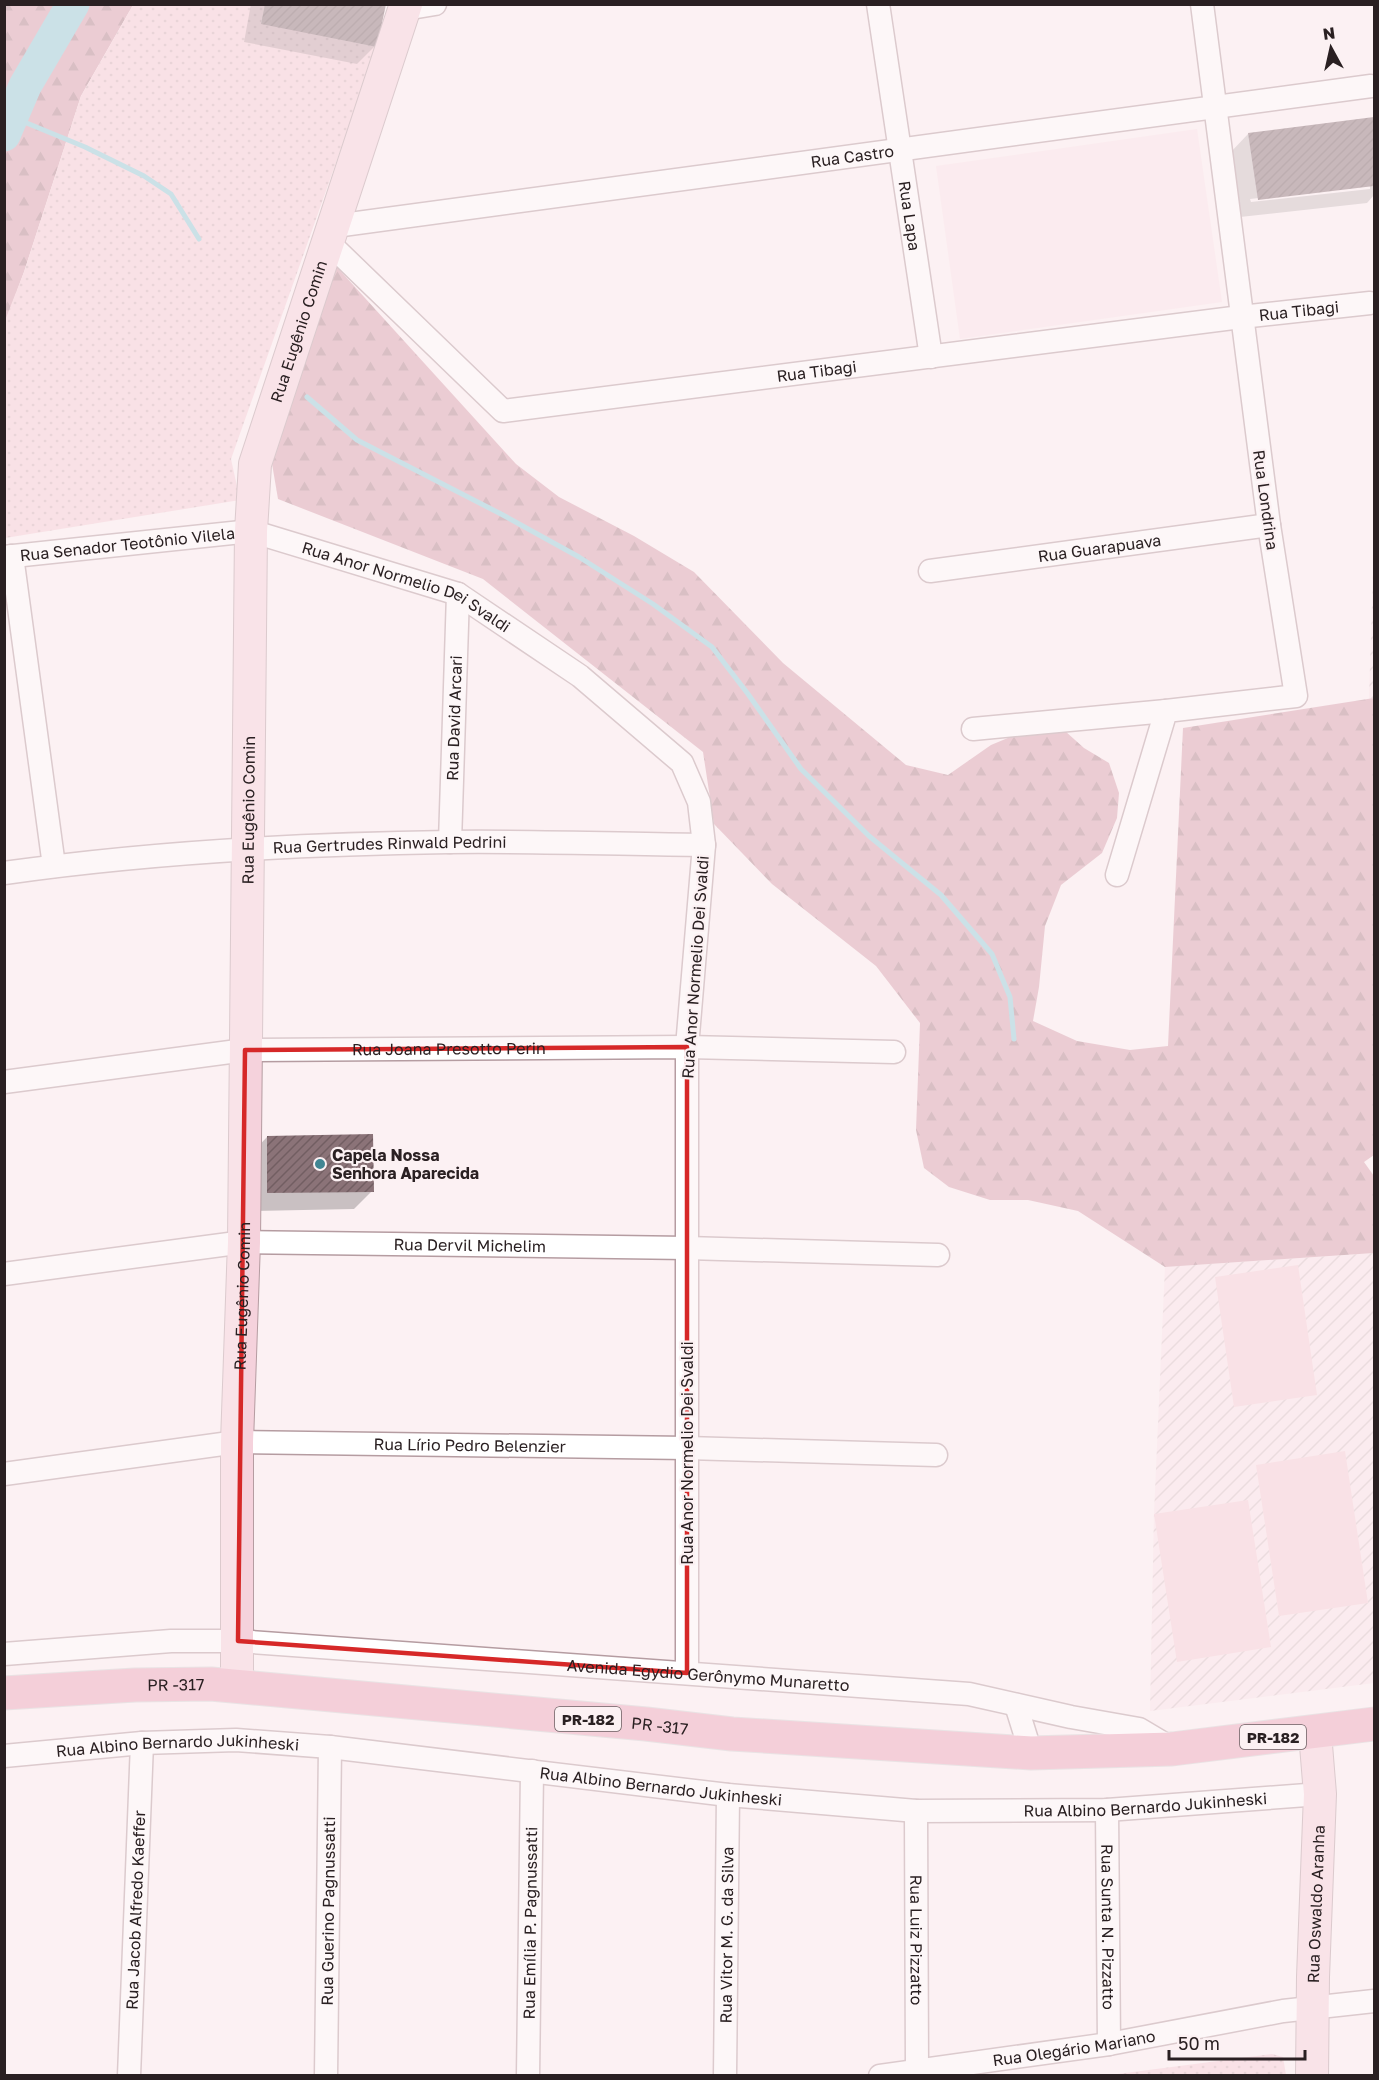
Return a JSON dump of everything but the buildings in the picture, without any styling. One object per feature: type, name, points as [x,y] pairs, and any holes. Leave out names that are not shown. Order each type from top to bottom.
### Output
[{"type":"main road","name":"PR -317","points":[[4,1693],[135,1684],[211,1684],[732,1734],[1031,1753],[1172,1749]]},
{"type":"main road","name":"PR-182","points":[[1172,1749],[1374,1724]]},
{"type":"street","name":"Rua Lapa","points":[[878,4],[931,357]]},
{"type":"street","name":"Rua Londrina","points":[[1166,711],[1296,696],[1269,525],[1202,4]]},
{"type":"street","name":"Rua Eugênio Comin","points":[[237,1686],[237,1442],[244,1242],[251,531],[255,464],[332,235],[415,6]]},
{"type":"street","name":"Rua Castro","points":[[332,235],[899,150],[1371,86]]},
{"type":"street","name":"Rua Tibagi","points":[[332,235],[503,411],[1241,316],[1370,303]]},
{"type":"street","name":"Rua Guarapuava","points":[[930,572],[1269,525]]},
{"type":"street","name":"Rua Senador Teotônio Vilela","points":[[8,556],[251,531]]},
{"type":"street","name":"Rua Anor Normelio Dei Svaldi","points":[[251,531],[458,594],[580,676],[682,763],[699,802],[704,845],[687,1047],[687,1673]]},
{"type":"street","points":[[8,556],[54,866]]},
{"type":"street","name":"Rua David Arcari","points":[[450,842],[458,594]]},
{"type":"street","points":[[973,729],[1166,711],[1117,875]]},
{"type":"street","name":"Rua Gertrudes Rinwald Pedrini","points":[[4,873],[54,866],[247,848],[450,842],[704,845]]},
{"type":"street","name":"Rua Joana Presotto Perin","points":[[4,1082],[245,1050],[687,1047],[894,1052]]},
{"type":"street","name":"Rua Dervil Michelim","points":[[4,1274],[244,1242],[687,1248],[938,1255]]},
{"type":"street","name":"Rua Lírio Pedro Belenzier","points":[[4,1474],[237,1442],[687,1448],[936,1455]]},
{"type":"street","name":"Avenida Egydio Gerônymo Munaretto","points":[[4,1654],[171,1641],[238,1641],[969,1694],[1139,1729],[1172,1749]]},
{"type":"street","points":[[1016,1705],[1031,1753]]},
{"type":"street","name":"Rua Oswaldo Aranha","points":[[1312,2076],[1320,1794],[1315,1733]]},
{"type":"street","name":"Rua Albino Bernardo Jukinheski","points":[[4,1756],[142,1743],[236,1740],[330,1747],[729,1796],[916,1811],[1107,1810],[1320,1794]]},
{"type":"street","name":"Rua Jacob Alfredo Kaeffer","points":[[129,2076],[142,1743]]},
{"type":"street","name":"Rua Guerino Pagnussatti","points":[[327,2076],[330,1747]]},
{"type":"street","name":"Rua Emília P. Pagnussatti","points":[[528,2076],[532,1771]]},
{"type":"street","name":"Rua Vitor M. G. da Silva","points":[[725,2076],[729,1796]]},
{"type":"street","name":"Rua Sunta N. Pizzatto","points":[[1107,1810],[1109,2044]]},
{"type":"street","name":"Rua Luiz Pizzatto","points":[[916,1811],[918,2071]]},
{"type":"street","name":"Rua Olegário Mariano","points":[[880,2076],[1109,2044],[1282,2011],[1374,2001]]},
{"type":"highlighted area","points":[[687,1047],[687,1673],[238,1641],[245,1050]]},
{"type":"shaded area","points":[[133,5],[265,5],[261,23],[377,47],[231,459],[240,500],[5,538],[4,323],[24,272],[81,96]]},
{"type":"shaded area","points":[[1197,129],[1222,302],[960,339],[936,166]]},
{"type":"shaded area","points":[[1374,538],[1374,698],[1369,699]]},
{"type":"shaded area","points":[[1374,1253],[1374,1683],[1150,1711],[1154,1514],[1165,1267]]},
{"type":"shaded area","points":[[1298,1265],[1317,1395],[1234,1407],[1215,1277]]},
{"type":"shaded area","points":[[1345,1451],[1368,1603],[1279,1616],[1256,1465]]},
{"type":"shaded area","points":[[1248,1500],[1271,1647],[1177,1662],[1154,1514]]},
{"type":"shaded area","points":[[1272,2054],[1283,2057],[1286,2075],[1110,2075]]},
{"type":"green space","points":[[5,5],[133,5],[81,96],[24,272],[5,323]]},
{"type":"green space","points":[[335,265],[516,464],[559,497],[634,536],[694,572],[783,663],[906,765],[948,775],[991,745],[1022,732],[1065,731],[1084,748],[1109,763],[1119,793],[1117,818],[1102,853],[1061,885],[1045,926],[1033,1021],[1077,1041],[1130,1050],[1168,1046],[1183,728],[1374,698],[1374,1155],[1364,1162],[1374,1176],[1374,1253],[1165,1267],[1078,1211],[1028,1200],[990,1200],[949,1187],[924,1168],[916,1130],[920,1023],[876,966],[772,884],[714,824],[703,752],[483,579],[278,499],[270,452]]},
{"type":"waterway","points":[[4,135],[25,86],[73,4]]},
{"type":"waterway","points":[[12,117],[85,147],[144,176],[171,194],[199,239]]},
{"type":"waterway","points":[[307,397],[357,440],[579,557],[653,604],[712,647],[801,769],[869,836],[941,895],[992,954],[1010,997],[1014,1039]]},
{"type":"place","name":"Capela Nossa Senhora Aparecida","points":[[320,1164]]}]
